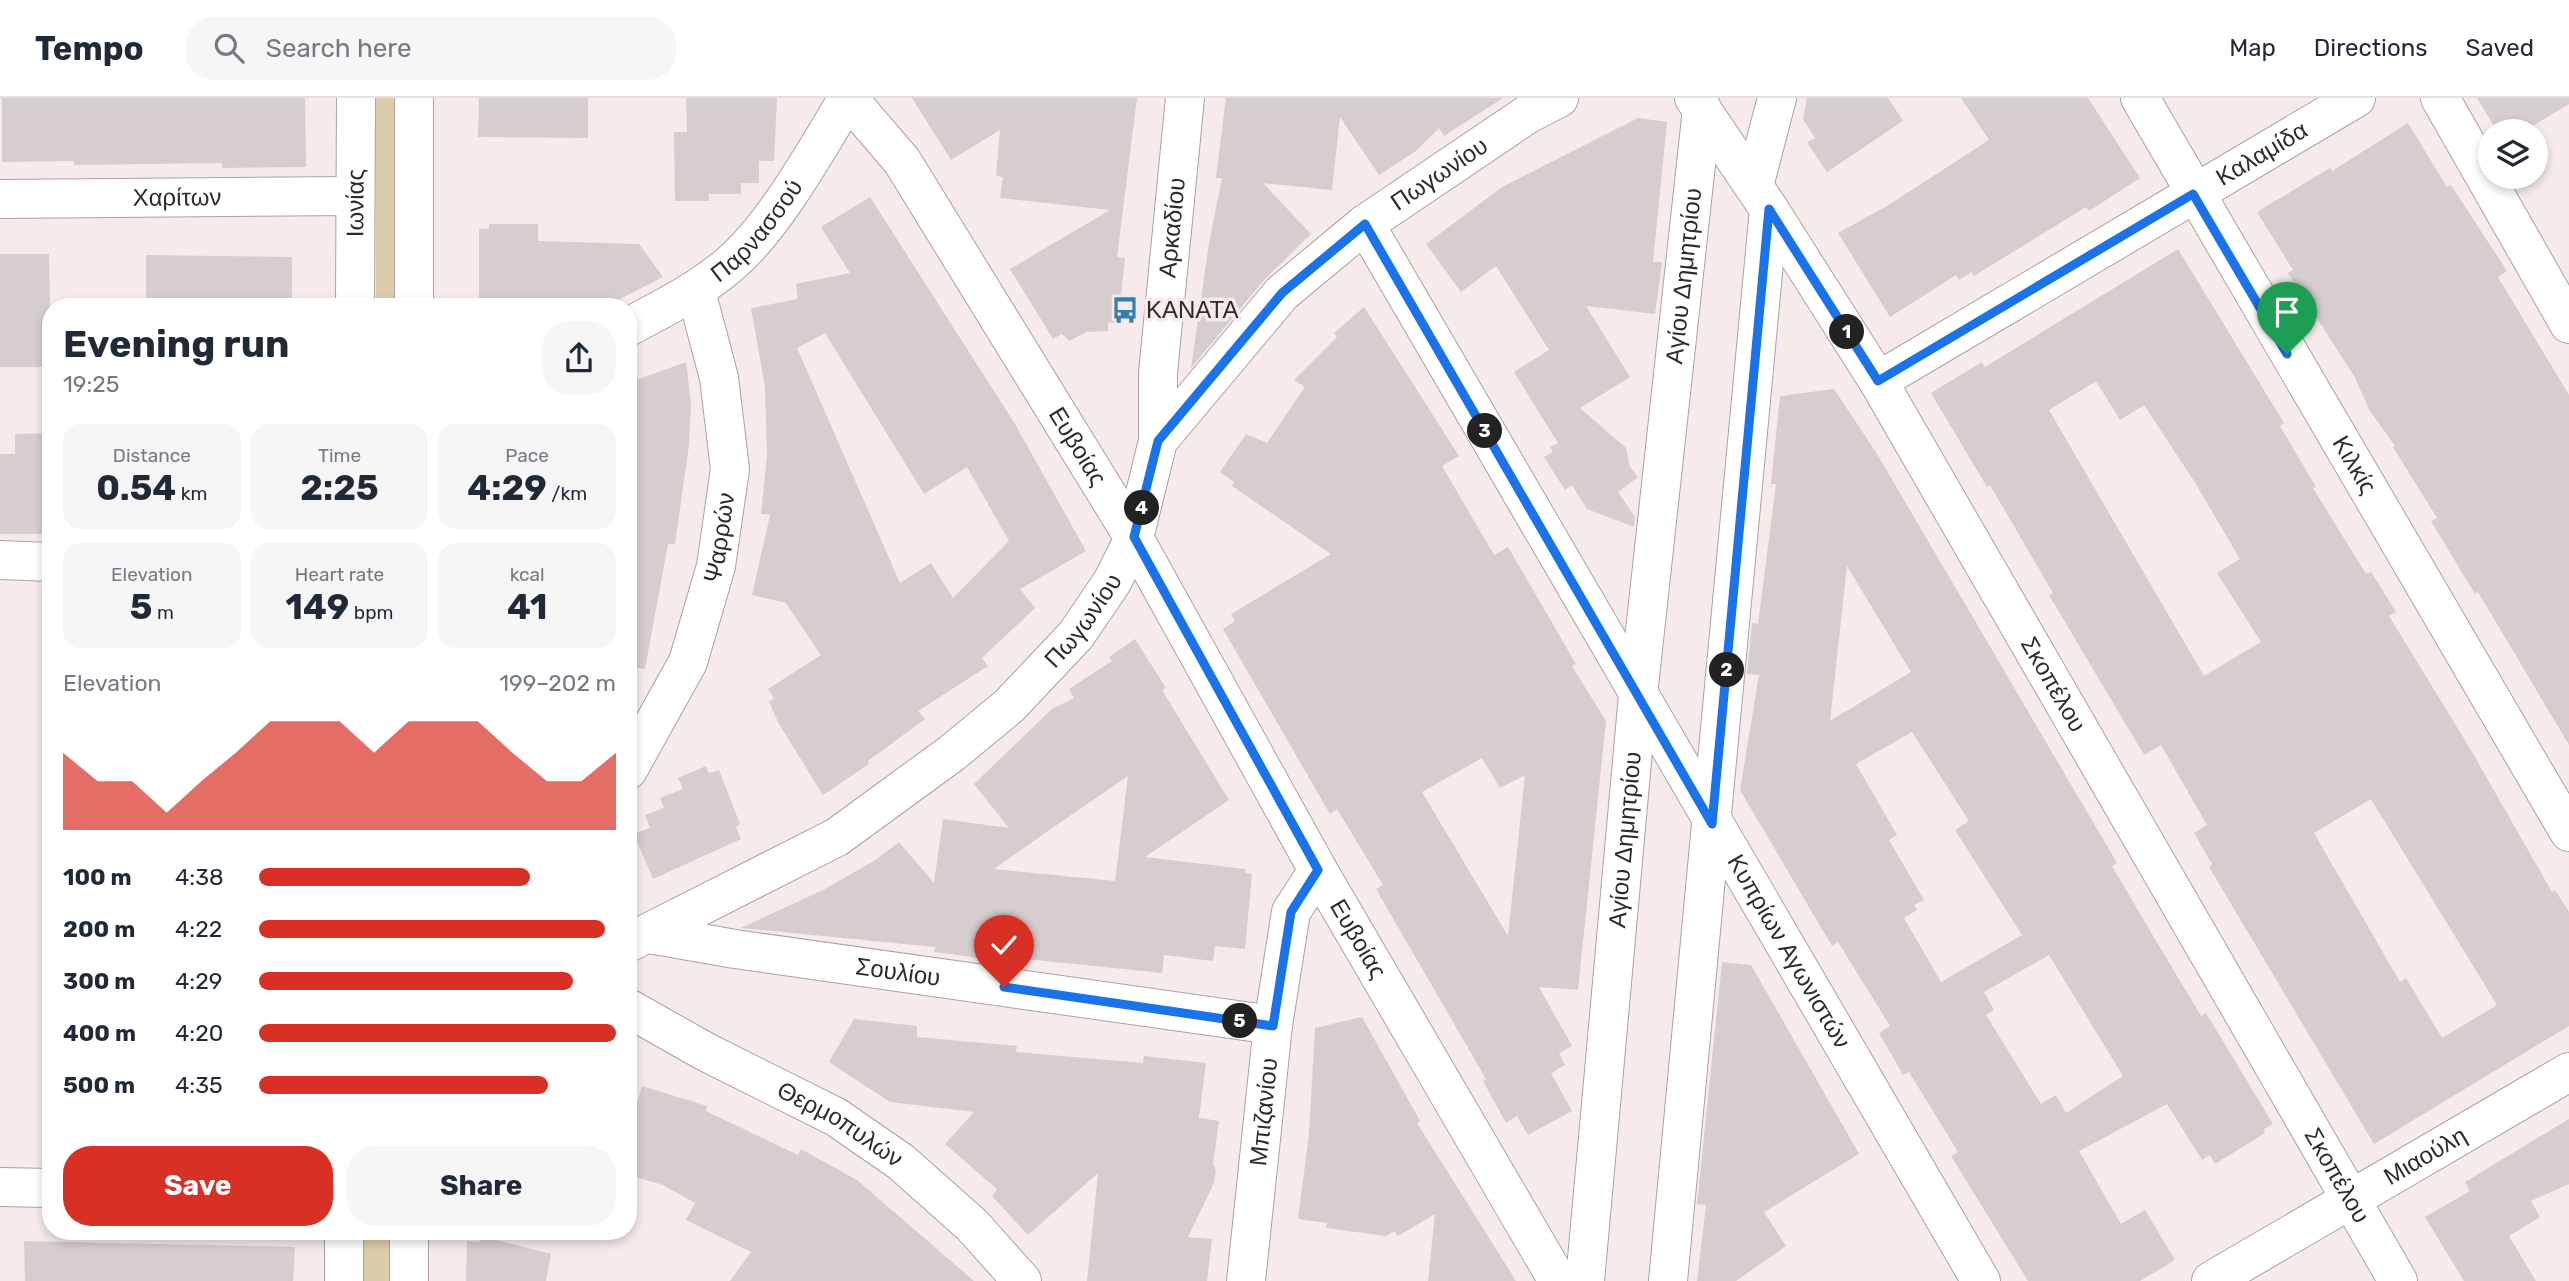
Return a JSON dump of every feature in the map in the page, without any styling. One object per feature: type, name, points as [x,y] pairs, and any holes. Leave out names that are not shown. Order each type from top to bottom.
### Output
[{"type":"street","name":"Ιωνίας","points":[[355,298],[356,98]]},
{"type":"street","points":[[414,98],[414,298]]},
{"type":"street","name":"Παρνασσού","points":[[637,322],[696,291],[731,262],[766,225],[848,98]]},
{"type":"street","name":"Ευβοίας","points":[[848,98],[902,161],[1134,537],[1318,870],[1558,1281]]},
{"type":"street","name":"Αρκαδίου","points":[[1158,441],[1158,373],[1185,98]]},
{"type":"street","name":"Πωγωνίου","points":[[638,939],[837,836],[952,754],[1009,706],[1076,635],[1112,582],[1134,537],[1158,441],[1282,293],[1365,224],[1495,136],[1559,98]]},
{"type":"street","points":[[1668,1281],[1712,824],[1762,197],[1777,98]]},
{"type":"street","name":"Κιλκίς","points":[[2140,98],[2193,194],[2569,832]]},
{"type":"street","name":"Καλαμίδα","points":[[1878,381],[2356,98]]},
{"type":"street","points":[[2440,98],[2569,324]]},
{"type":"street","name":"Σκοπέλου","points":[[1698,103],[1762,197],[1878,381],[2398,1281]]},
{"type":"street","name":"Αγίου Δημητρίου","points":[[1586,1281],[1638,695],[1698,103]]},
{"type":"street","name":"Χαρίτων","points":[[0,199],[355,196]]},
{"type":"street","name":"Κυπρίων Αγωνιστών","points":[[1365,224],[1712,824],[1981,1281]]},
{"type":"street","name":"Ψαρρών","points":[[637,754],[688,663],[716,566],[730,469],[719,378],[696,291]]},
{"type":"street","points":[[0,560],[42,562]]},
{"type":"street","name":"Μπιζανίου","points":[[1246,1281],[1273,1026],[1291,912],[1318,870]]},
{"type":"street","name":"Σουλίου","points":[[638,939],[735,949],[1273,1026]]},
{"type":"street","name":"Θερμοπυλών","points":[[637,1012],[706,1052],[836,1116],[901,1161],[972,1225],[1022,1281]]},
{"type":"street","name":"Μιαούλη","points":[[2211,1281],[2569,1072]]},
{"type":"street","points":[[0,1187],[42,1188]]},
{"type":"street","points":[[344,1240],[344,1281]]},
{"type":"street","points":[[409,1240],[409,1281]]},
{"type":"shaded area","points":[[375,98],[399,98],[397,298],[376,298]]},
{"type":"shaded area","points":[[359,1240],[396,1240],[395,1281],[359,1281]]},
{"type":"building","points":[[2,98],[305,98],[306,167],[222,168],[222,163],[74,165],[74,161],[2,162]]},
{"type":"building","points":[[479,98],[588,98],[588,138],[478,137]]},
{"type":"building","points":[[686,98],[777,98],[774,161],[759,161],[759,183],[741,183],[741,194],[709,194],[709,201],[675,201],[674,132],[687,132]]},
{"type":"building","points":[[912,98],[1137,98],[1117,257],[1125,258],[1118,324],[1108,322],[1108,331],[1087,332],[1069,341],[1062,334],[1053,339],[1010,269],[1110,210],[1000,198],[1003,177],[996,176],[1000,130],[951,160]]},
{"type":"building","points":[[1226,98],[1503,98],[1444,136],[1439,128],[1416,151],[1379,175],[1340,117],[1332,190],[1263,183],[1311,234],[1265,279],[1191,368],[1209,243],[1222,178],[1216,178]]},
{"type":"building","points":[[1807,98],[1888,98],[1903,121],[1827,172],[1807,142],[1815,138],[1803,119]]},
{"type":"building","points":[[1961,98],[2088,98],[2140,178],[2089,211],[2086,207],[1974,276],[1972,272],[1959,280],[1956,275],[1890,317],[1838,233],[1887,206],[1989,140]]},
{"type":"building","points":[[2477,98],[2569,98],[2569,104],[2544,119],[2490,119]]},
{"type":"building","points":[[1638,118],[1667,122],[1653,262],[1662,262],[1655,314],[1586,306],[1630,377],[1580,408],[1626,448],[1630,467],[1638,477],[1618,492],[1635,517],[1634,527],[1587,509],[1572,485],[1565,490],[1544,457],[1553,452],[1550,447],[1558,443],[1514,372],[1549,350],[1496,266],[1461,292],[1426,244],[1502,187]]},
{"type":"building","points":[[2408,123],[2447,187],[2451,185],[2507,271],[2498,277],[2569,395],[2569,745],[2478,592],[2475,594],[2431,521],[2437,518],[2393,447],[2395,446],[2370,411],[2354,376],[2288,273],[2293,270],[2257,212],[2330,168],[2332,171]]},
{"type":"building","points":[[870,197],[1015,424],[1086,551],[1020,589],[1035,608],[982,658],[988,666],[918,711],[925,719],[868,761],[869,764],[823,795],[779,724],[769,702],[774,698],[768,689],[821,655],[786,603],[752,595],[770,515],[761,514],[767,455],[765,387],[751,308],[798,299],[796,284],[850,273],[821,227]],"holes":[[[825,333],[924,494],[967,467],[1009,541],[953,598],[931,563],[900,583],[797,348]]]},
{"type":"building","points":[[489,224],[538,224],[538,241],[639,244],[663,277],[622,298],[479,298],[479,229],[489,229]]},
{"type":"building","points":[[2178,249],[2284,423],[2280,426],[2316,487],[2313,488],[2366,574],[2371,572],[2396,612],[2389,616],[2468,745],[2552,892],[2555,890],[2569,912],[2569,1026],[2374,1144],[2209,867],[2212,864],[2194,833],[2207,825],[2161,745],[2144,755],[2049,595],[2053,593],[1990,485],[1987,487],[1931,393],[1982,362],[1985,367]],"holes":[[[2096,381],[2120,420],[2144,405],[2194,481],[2240,559],[2217,573],[2261,642],[2204,676],[2049,410]],[[2371,799],[2497,1005],[2442,1038],[2406,978],[2400,982],[2314,833]]]},
{"type":"building","points":[[0,254],[49,254],[50,298],[42,298],[42,367],[0,367]]},
{"type":"building","points":[[146,255],[292,257],[292,298],[146,298]]},
{"type":"building","points":[[1364,307],[1459,456],[1442,466],[1494,555],[1508,547],[1576,664],[1572,666],[1606,721],[1578,990],[1539,987],[1572,1046],[1559,1053],[1565,1065],[1551,1073],[1572,1111],[1528,1135],[1517,1116],[1506,1123],[1483,1081],[1486,1079],[1376,889],[1383,885],[1337,809],[1330,814],[1223,629],[1235,621],[1231,614],[1331,554],[1232,486],[1234,482],[1220,472],[1246,434],[1267,443],[1305,387],[1294,380],[1337,337],[1334,333]],"holes":[[[1482,758],[1500,788],[1525,775],[1508,936],[1422,792]]]},
{"type":"building","points":[[686,362],[691,403],[689,445],[675,544],[668,544],[645,669],[637,668],[637,380]]},
{"type":"building","points":[[1834,389],[1877,454],[2117,863],[2112,866],[2152,934],[2201,1016],[2206,1013],[2273,1124],[2264,1129],[2265,1133],[2215,1164],[2210,1155],[2202,1160],[2167,1104],[2079,1151],[2121,1224],[2145,1210],[2175,1260],[2140,1281],[2028,1281],[1951,1156],[1958,1152],[1909,1072],[1903,1075],[1879,1033],[1890,1026],[1838,942],[1832,946],[1740,790],[1759,675],[1747,674],[1752,623],[1758,624],[1776,484],[1771,484],[1780,396]],"holes":[[[1847,566],[1911,672],[1830,721]],[[1912,732],[1969,821],[1955,830],[2022,935],[1941,982],[1904,918],[1917,910],[1914,905],[1924,900],[1889,840],[1897,835],[1856,764]],[[2049,955],[2123,1076],[2066,1113],[2056,1095],[2041,1104],[1986,1015],[1994,1010],[1984,992]]]},
{"type":"building","points":[[42,433],[42,534],[0,534],[0,454],[15,454],[15,434]]},
{"type":"building","points":[[1135,639],[1166,688],[1162,690],[1229,800],[1145,857],[1245,869],[1245,873],[1252,874],[1245,949],[1215,946],[1213,961],[1164,955],[1162,973],[988,955],[987,959],[934,952],[935,947],[741,928],[823,890],[874,861],[899,842],[934,883],[943,819],[1009,828],[974,784],[1052,709],[1074,698],[1069,689],[1112,661],[1109,657]],"holes":[[[1128,776],[1115,881],[994,869]]]},
{"type":"building","points":[[706,766],[709,773],[719,770],[740,824],[736,827],[741,839],[653,879],[637,841],[637,833],[650,828],[645,815],[664,808],[660,798],[683,789],[678,778]]},
{"type":"building","points":[[1722,962],[1751,965],[1859,1154],[1764,1212],[1786,1246],[1736,1281],[1697,1281],[1706,1205],[1697,1204]]},
{"type":"building","points":[[1362,1017],[1420,1121],[1417,1123],[1516,1281],[1428,1281],[1435,1214],[1398,1236],[1394,1231],[1386,1236],[1326,1228],[1327,1223],[1298,1219],[1309,1134],[1315,1028]]},
{"type":"building","points":[[854,1019],[917,1026],[917,1037],[1017,1046],[1016,1052],[1143,1063],[1144,1056],[1206,1063],[1199,1118],[1219,1121],[1213,1164],[1216,1170],[1214,1183],[1188,1237],[1212,1239],[1207,1281],[1087,1281],[1098,1173],[1028,1235],[992,1196],[997,1189],[945,1144],[974,1112],[890,1102],[829,1062]]},
{"type":"building","points":[[642,1086],[707,1106],[706,1111],[798,1155],[801,1149],[857,1180],[974,1281],[730,1281],[751,1252],[686,1220],[695,1203],[663,1185],[637,1178],[637,1103]]},
{"type":"building","points":[[2569,1119],[2569,1184],[2531,1201],[2540,1217],[2509,1236],[2536,1281],[2464,1281],[2425,1217],[2470,1191],[2465,1182]]},
{"type":"building","points":[[497,1240],[551,1254],[546,1281],[466,1281],[467,1241]]},
{"type":"building","points":[[24,1241],[295,1247],[293,1281],[25,1281]]},
{"type":"place","name":"ΚΑΝΑΤΑ","points":[[1125,310]]},
{"type":"route","points":[[1004,987],[1273,1026],[1291,912],[1318,870],[1134,537],[1158,441],[1282,293],[1365,224],[1712,824],[1769,209],[1878,381],[2193,194],[2287,354]]}]
